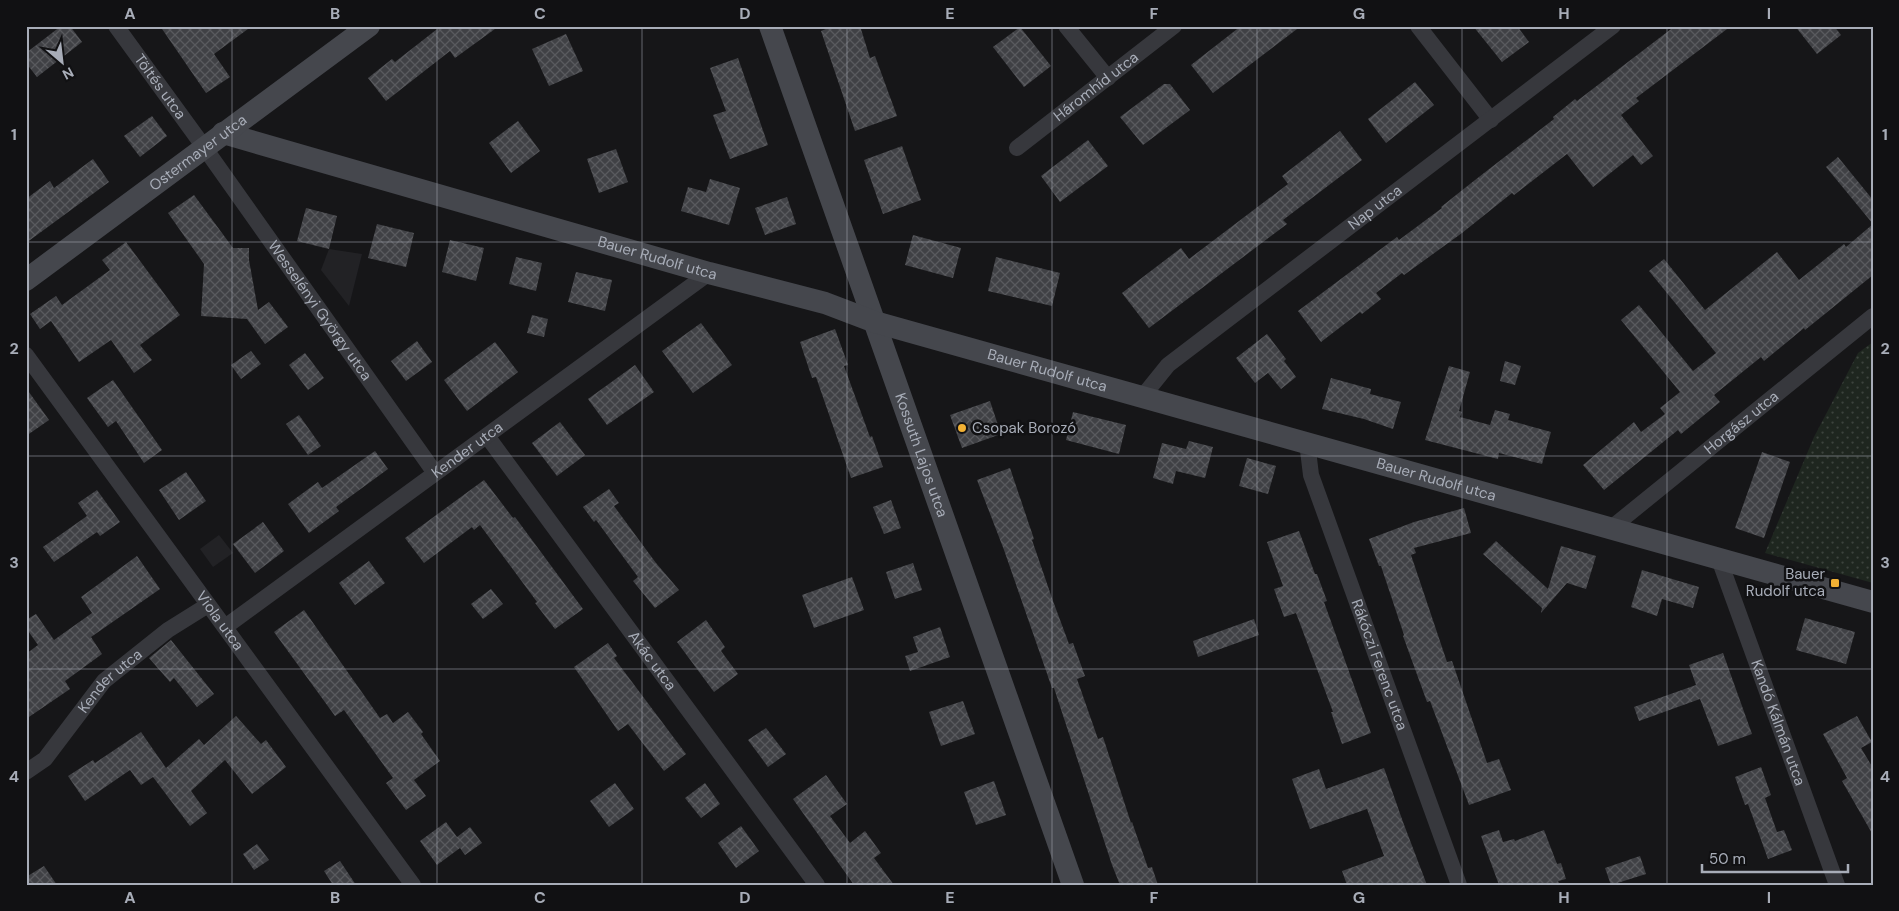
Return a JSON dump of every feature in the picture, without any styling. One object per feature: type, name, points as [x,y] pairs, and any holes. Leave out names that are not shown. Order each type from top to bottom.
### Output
[{"type":"street","name":"Töltés utca","points":[[116,26],[204,147]]},
{"type":"street","name":"Ostermayer utca","points":[[26,280],[369,26]]},
{"type":"street","name":"Kossuth Lajos utca","points":[[770,26],[1073,885]]},
{"type":"street","points":[[1066,26],[1108,78]]},
{"type":"street","name":"Háromhíd utca","points":[[1017,148],[1174,26]]},
{"type":"street","points":[[1418,26],[1491,120]]},
{"type":"street","name":"Nap utca","points":[[1143,396],[1168,364],[1613,26]]},
{"type":"street","name":"Bauer Rudolf utca","points":[[223,133],[709,273],[825,303],[875,322],[1873,602]]},
{"type":"street","name":"Wesselényi György utca","points":[[204,147],[435,473]]},
{"type":"street","name":"Kender utca","points":[[225,627],[709,273]]},
{"type":"street","name":"Horgász utca","points":[[1610,529],[1873,316]]},
{"type":"street","name":"Viola utca","points":[[26,355],[413,885]]},
{"type":"street","name":"Akác utca","points":[[487,436],[817,885]]},
{"type":"street","name":"Rákóczi Ferenc utca","points":[[1307,442],[1311,475],[1459,885]]},
{"type":"street","name":"Kandó Kálmán utca","points":[[1719,559],[1837,885]]},
{"type":"street","name":"Kender utca","points":[[26,772],[45,759],[104,681],[168,630],[208,605]]},
{"type":"shaded area","points":[[329,249],[362,254],[349,306],[321,270]]},
{"type":"shaded area","points":[[1873,342],[1873,583],[1765,553],[1814,437],[1858,353]]},
{"type":"shaded area","points":[[219,535],[233,553],[213,567],[200,549]]},
{"type":"building","points":[[61,26],[70,26],[82,42],[37,77],[26,63],[26,53]]},
{"type":"building","points":[[160,26],[252,26],[214,54],[230,77],[206,93]]},
{"type":"building","points":[[441,26],[499,26],[455,58],[450,51],[386,101],[368,78],[392,59],[395,62]]},
{"type":"building","points":[[833,26],[860,26],[870,58],[875,56],[897,116],[855,131],[821,31]]},
{"type":"building","points":[[1241,26],[1301,26],[1213,93],[1191,65]]},
{"type":"building","points":[[1473,26],[1517,26],[1529,42],[1502,62]]},
{"type":"building","points":[[1675,26],[1731,26],[1636,98],[1639,101],[1621,115],[1653,156],[1641,165],[1633,155],[1593,187],[1567,154],[1404,275],[1402,273],[1376,293],[1381,299],[1362,314],[1360,312],[1321,342],[1298,311],[1397,237],[1399,240],[1442,208],[1554,119],[1553,117],[1575,99],[1577,101]]},
{"type":"building","points":[[1795,26],[1834,26],[1841,35],[1817,54]]},
{"type":"building","points":[[1020,27],[1051,66],[1024,87],[993,47]]},
{"type":"building","points":[[566,34],[583,71],[549,86],[532,49]]},
{"type":"building","points":[[738,58],[768,145],[730,159],[713,115],[726,111],[710,68]]},
{"type":"building","points":[[1415,82],[1434,105],[1386,143],[1368,119]]},
{"type":"building","points":[[1164,84],[1170,84],[1190,110],[1143,145],[1120,117]]},
{"type":"building","points":[[152,116],[167,136],[140,157],[124,136]]},
{"type":"building","points":[[518,121],[540,151],[511,173],[489,143]]},
{"type":"building","points":[[1340,131],[1362,160],[1283,220],[1287,224],[1149,328],[1122,293],[1181,248],[1189,259],[1288,184],[1282,176]]},
{"type":"building","points":[[1088,140],[1108,166],[1060,202],[1041,176]]},
{"type":"building","points":[[902,146],[921,200],[883,214],[864,160]]},
{"type":"building","points":[[616,149],[628,182],[599,193],[587,159]]},
{"type":"building","points":[[1838,157],[1873,200],[1873,224],[1826,167]]},
{"type":"building","points":[[93,159],[109,182],[26,243],[26,199],[50,181],[54,188]]},
{"type":"building","points":[[710,179],[740,188],[729,225],[681,211],[688,187],[706,192]]},
{"type":"building","points":[[194,195],[233,248],[249,248],[249,260],[258,310],[269,302],[288,327],[265,344],[247,319],[201,316],[204,264],[168,213]]},
{"type":"building","points":[[787,197],[796,224],[765,235],[755,208]]},
{"type":"building","points":[[306,208],[337,216],[329,249],[297,241]]},
{"type":"building","points":[[377,224],[414,233],[406,267],[368,258]]},
{"type":"building","points":[[1873,224],[1873,275],[1764,361],[1761,357],[1714,395],[1720,402],[1681,434],[1678,430],[1604,490],[1583,465],[1634,422],[1641,432],[1665,414],[1660,408],[1680,392],[1621,320],[1639,305],[1693,371],[1716,353],[1649,271],[1664,259],[1705,310],[1777,252],[1799,280],[1844,244],[1846,247]]},
{"type":"building","points":[[913,235],[961,248],[953,278],[905,265]]},
{"type":"building","points":[[450,240],[484,248],[476,281],[442,272]]},
{"type":"building","points":[[126,242],[180,315],[140,345],[152,360],[134,373],[111,340],[79,362],[51,321],[40,329],[30,314],[56,296],[62,305],[110,270],[102,260]]},
{"type":"building","points":[[516,257],[542,263],[536,291],[509,284]]},
{"type":"building","points":[[996,257],[1060,273],[1052,306],[988,291]]},
{"type":"building","points":[[576,272],[612,280],[605,311],[568,302]]},
{"type":"building","points":[[532,315],[548,319],[544,337],[527,333]]},
{"type":"building","points":[[701,323],[732,365],[693,393],[662,351]]},
{"type":"building","points":[[835,329],[848,365],[844,366],[883,467],[851,478],[816,377],[812,378],[800,342]]},
{"type":"building","points":[[1267,334],[1286,359],[1284,361],[1296,377],[1281,389],[1268,373],[1255,383],[1236,358]]},
{"type":"building","points":[[417,341],[432,362],[406,381],[391,361]]},
{"type":"building","points":[[495,342],[518,372],[467,411],[444,380]]},
{"type":"building","points":[[251,351],[261,364],[241,379],[231,365]]},
{"type":"building","points":[[305,353],[324,378],[308,390],[289,365]]},
{"type":"building","points":[[1505,361],[1521,366],[1515,385],[1500,381]]},
{"type":"building","points":[[635,365],[654,392],[607,425],[588,399]]},
{"type":"building","points":[[1449,366],[1470,372],[1459,411],[1462,412],[1460,417],[1490,425],[1495,410],[1510,414],[1508,420],[1551,432],[1542,464],[1499,453],[1498,459],[1425,440]]},
{"type":"building","points":[[1331,378],[1371,389],[1370,394],[1401,402],[1393,429],[1364,419],[1322,409]]},
{"type":"building","points":[[113,380],[162,450],[144,463],[116,421],[108,427],[87,398]]},
{"type":"building","points":[[26,388],[49,420],[26,436]]},
{"type":"building","points":[[990,401],[1001,434],[962,448],[950,415]]},
{"type":"building","points":[[1073,412],[1126,425],[1119,454],[1066,440]]},
{"type":"building","points":[[299,415],[321,446],[308,455],[286,424]]},
{"type":"building","points":[[560,422],[585,455],[557,476],[532,443]]},
{"type":"building","points":[[1189,441],[1213,447],[1205,478],[1176,471],[1173,484],[1153,478],[1162,443],[1186,449]]},
{"type":"building","points":[[375,451],[388,469],[336,507],[339,511],[309,533],[288,504],[318,482],[322,488]]},
{"type":"building","points":[[1762,452],[1790,462],[1764,538],[1735,528]]},
{"type":"building","points":[[1247,458],[1276,466],[1268,494],[1239,486]]},
{"type":"building","points":[[1010,468],[1053,601],[1069,644],[1073,643],[1085,676],[1077,679],[1098,739],[1103,737],[1131,823],[1148,868],[1152,867],[1158,885],[1120,885],[1112,865],[1054,688],[1052,688],[1004,550],[977,480]]},
{"type":"building","points":[[186,472],[206,501],[179,520],[159,490]]},
{"type":"building","points":[[484,480],[513,518],[515,517],[583,609],[555,629],[480,525],[474,530],[472,527],[424,563],[405,538]]},
{"type":"building","points":[[609,489],[619,503],[614,506],[656,563],[679,590],[655,608],[633,581],[638,577],[596,520],[594,522],[583,507]]},
{"type":"building","points":[[97,490],[120,522],[100,536],[97,532],[54,562],[43,547],[87,516],[78,503]]},
{"type":"building","points":[[891,500],[901,528],[884,534],[873,507]]},
{"type":"building","points":[[1464,508],[1471,533],[1414,548],[1416,553],[1411,555],[1447,662],[1452,661],[1487,763],[1499,759],[1511,790],[1469,805],[1430,701],[1427,702],[1403,636],[1381,566],[1379,566],[1369,539],[1414,522]]},
{"type":"building","points":[[263,522],[284,551],[255,573],[233,544]]},
{"type":"building","points":[[1299,531],[1327,601],[1324,602],[1371,733],[1342,744],[1331,712],[1333,712],[1296,613],[1284,617],[1274,589],[1283,586],[1267,542]]},
{"type":"building","points":[[1496,541],[1548,589],[1561,546],[1596,556],[1586,589],[1567,583],[1541,613],[1542,608],[1483,554]]},
{"type":"building","points":[[137,556],[160,589],[91,637],[102,654],[65,681],[70,689],[26,719],[26,654],[38,645],[26,628],[26,620],[36,614],[54,640],[92,613],[81,597]]},
{"type":"building","points":[[369,561],[385,583],[355,605],[339,583]]},
{"type":"building","points":[[913,563],[922,590],[895,599],[886,572]]},
{"type":"building","points":[[1642,570],[1699,587],[1693,608],[1662,599],[1657,616],[1631,607]]},
{"type":"building","points":[[852,577],[864,610],[814,628],[802,595]]},
{"type":"building","points":[[491,589],[503,604],[483,619],[471,604]]},
{"type":"building","points":[[304,610],[380,718],[387,714],[393,723],[408,712],[423,732],[421,734],[440,761],[414,780],[426,796],[406,810],[386,783],[393,778],[344,710],[335,716],[274,632]]},
{"type":"building","points":[[1805,618],[1855,632],[1846,664],[1796,650]]},
{"type":"building","points":[[1254,619],[1259,635],[1198,657],[1193,641]]},
{"type":"building","points":[[706,620],[725,647],[721,651],[738,674],[714,692],[677,642]]},
{"type":"building","points":[[940,627],[950,657],[910,671],[905,656],[918,652],[913,637]]},
{"type":"building","points":[[171,640],[214,694],[197,707],[174,678],[170,682],[149,658]]},
{"type":"building","points":[[608,643],[617,656],[614,658],[686,754],[664,771],[628,724],[618,731],[574,667]]},
{"type":"building","points":[[1723,653],[1752,734],[1718,746],[1700,699],[1639,721],[1634,707],[1696,685],[1689,665]]},
{"type":"building","points":[[963,701],[975,734],[941,746],[929,712]]},
{"type":"building","points":[[236,716],[261,744],[266,740],[286,767],[252,794],[225,760],[191,791],[207,813],[190,826],[153,777],[141,785],[130,770],[85,801],[68,776],[93,760],[95,763],[141,732],[166,768],[199,739],[204,745]]},
{"type":"building","points":[[1857,716],[1872,742],[1861,748],[1873,768],[1873,835],[1842,781],[1847,778],[1823,734]]},
{"type":"building","points":[[766,728],[786,754],[768,767],[748,740]]},
{"type":"building","points":[[1761,767],[1771,795],[1765,798],[1777,832],[1784,830],[1792,850],[1768,859],[1748,804],[1745,805],[1735,777]]},
{"type":"building","points":[[1384,768],[1427,885],[1347,885],[1342,871],[1384,856],[1367,809],[1310,829],[1292,779],[1319,769],[1326,789]]},
{"type":"building","points":[[826,775],[847,804],[830,816],[850,843],[865,831],[881,853],[874,858],[894,885],[854,885],[793,799]]},
{"type":"building","points":[[994,781],[1006,815],[976,825],[964,792]]},
{"type":"building","points":[[615,783],[634,809],[609,827],[590,801]]},
{"type":"building","points":[[705,783],[720,804],[701,818],[685,798]]},
{"type":"building","points":[[446,822],[457,837],[470,827],[482,843],[465,855],[460,848],[437,865],[420,841]]},
{"type":"building","points":[[741,826],[759,851],[736,868],[718,843]]},
{"type":"building","points":[[1499,830],[1503,842],[1514,839],[1515,841],[1544,830],[1557,864],[1561,863],[1566,879],[1558,881],[1560,885],[1499,885],[1481,836]]},
{"type":"building","points":[[257,844],[269,860],[254,870],[243,854]]},
{"type":"building","points":[[1640,856],[1646,874],[1611,885],[1605,868]]},
{"type":"building","points":[[340,861],[356,885],[333,885],[324,871]]},
{"type":"building","points":[[44,866],[57,885],[26,885],[26,877]]},
{"type":"place","name":"Csopak Borozó","points":[[962,428]]},
{"type":"place","name":"Bauer Rudolf utca","points":[[1835,583]]}]
